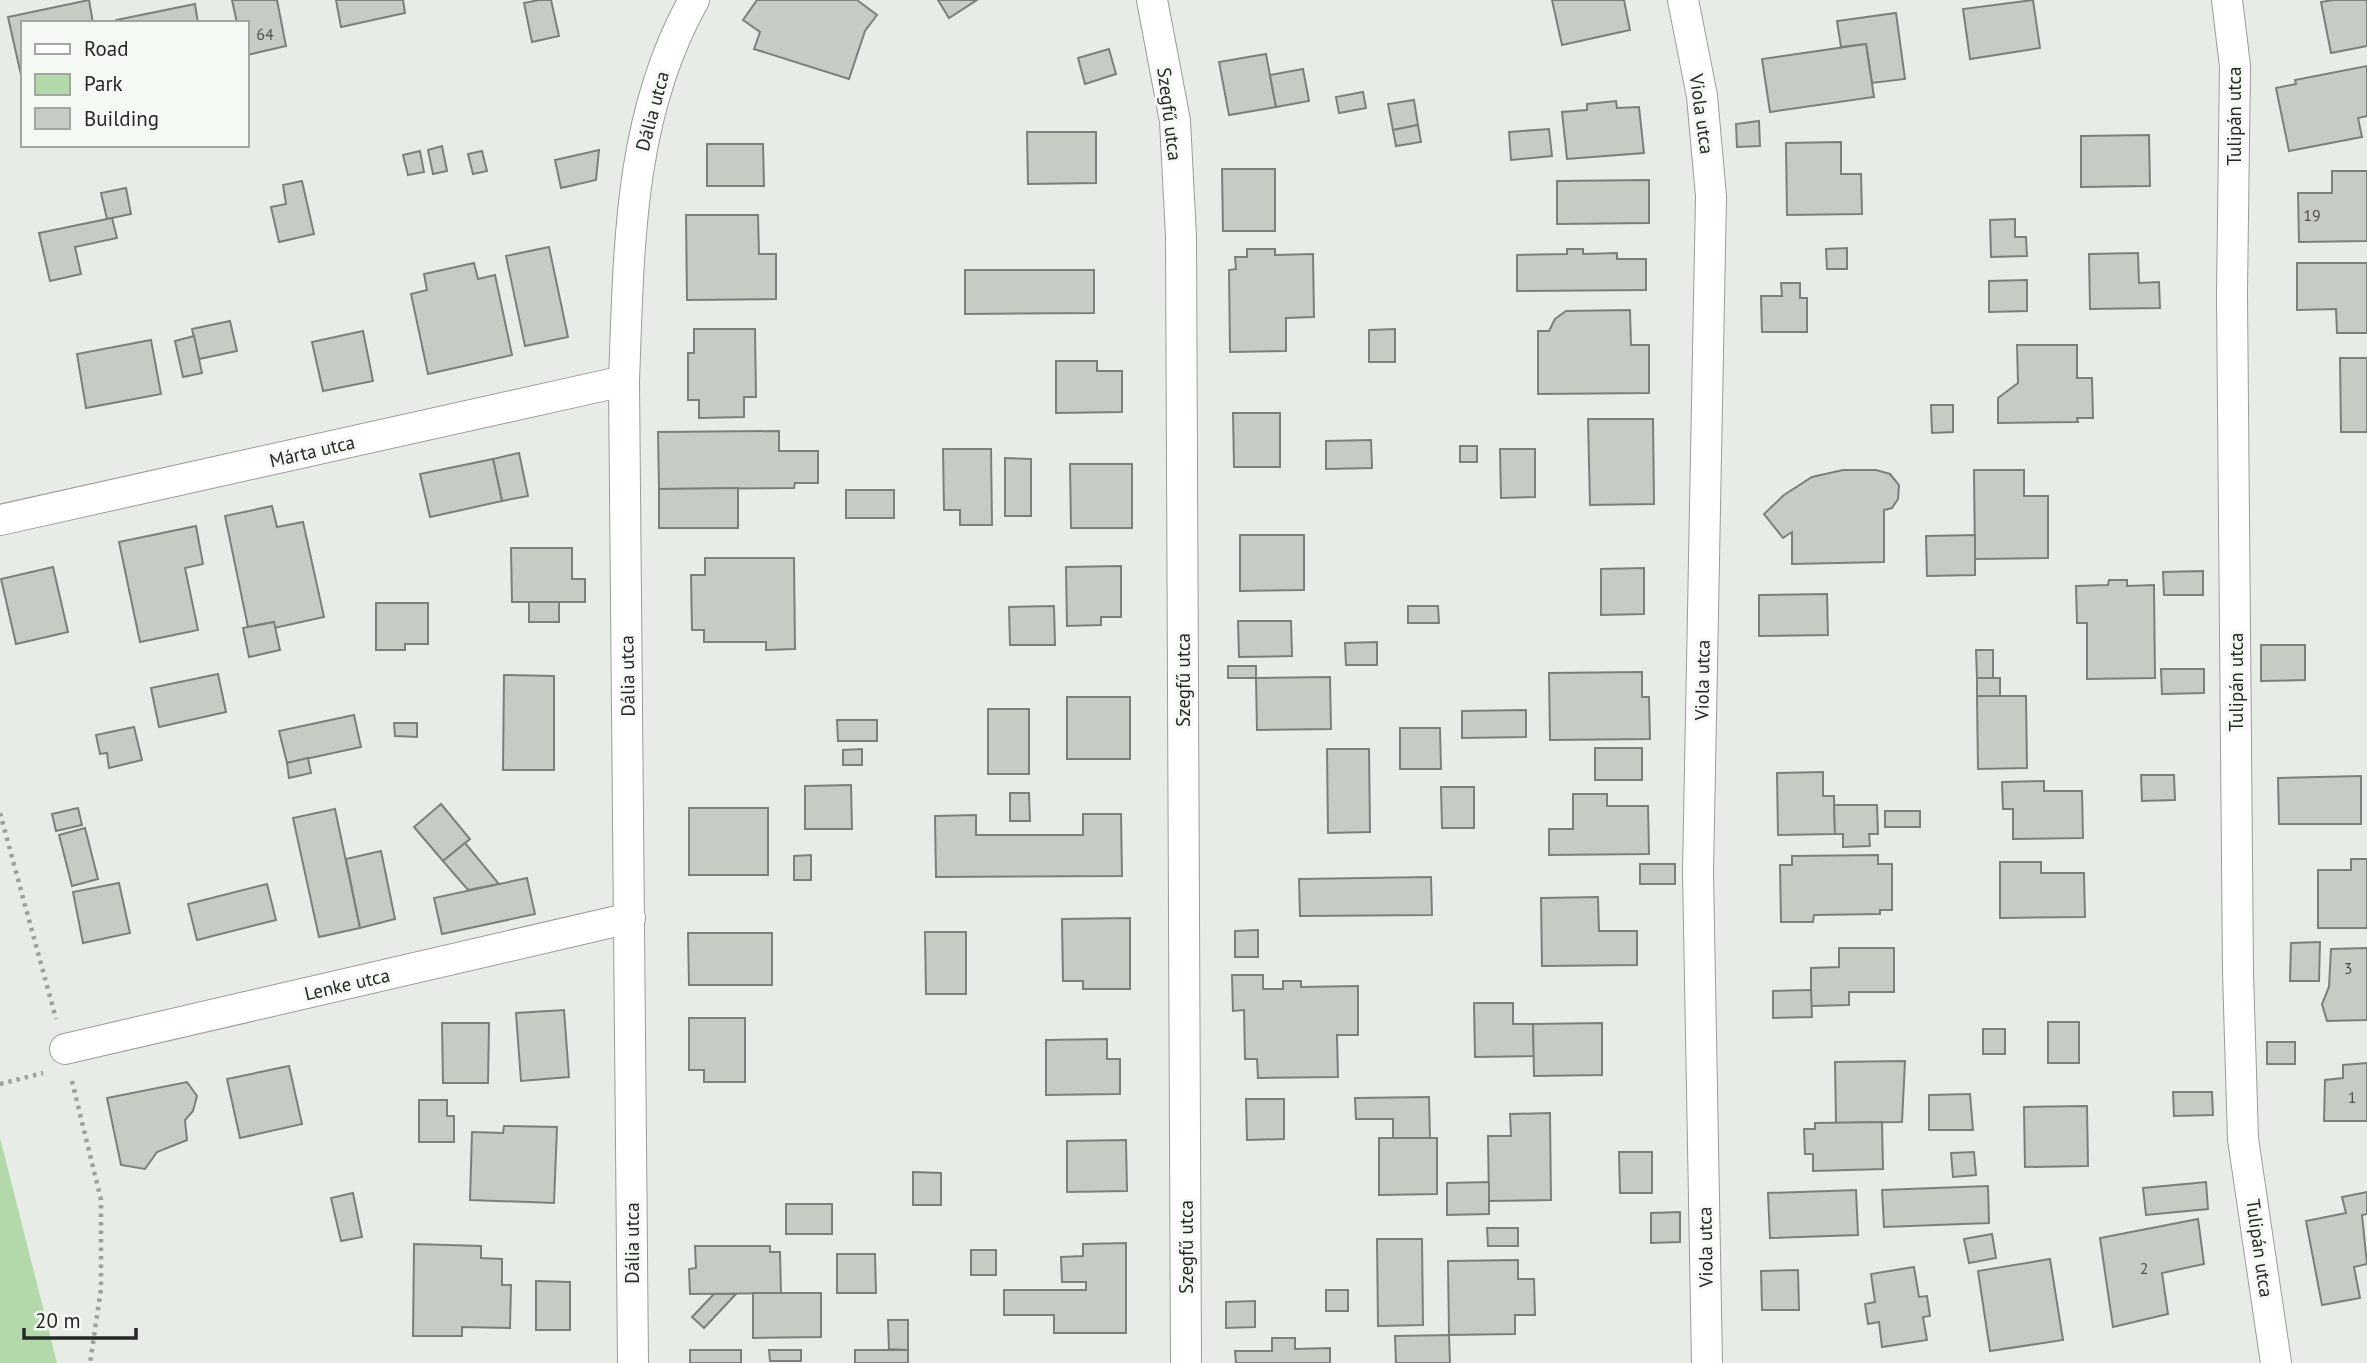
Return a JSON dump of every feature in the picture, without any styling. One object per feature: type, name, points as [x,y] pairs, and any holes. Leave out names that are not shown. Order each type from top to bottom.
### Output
[{"type":"street","name":"Dália utca","points":[[633,1363],[624,381],[634,187],[656,89],[673,37],[694,0]]},
{"type":"street","name":"Szegfű utca","points":[[1152,0],[1175,121],[1181,236],[1186,1363]]},
{"type":"street","name":"Viola utca","points":[[1683,0],[1702,96],[1711,196],[1699,872],[1707,1363]]},
{"type":"street","name":"Tulipán utca","points":[[2227,0],[2235,66],[2233,349],[2238,972],[2242,1111],[2276,1363]]},
{"type":"street","name":"Márta utca","points":[[0,520],[624,381]]},
{"type":"street","name":"Lenke utca","points":[[66,1058],[630,918]]},
{"type":"path","points":[[0,813],[102,1200],[101,1289],[90,1363]]},
{"type":"path","points":[[0,1084],[66,1058]]},
{"type":"green space","points":[[0,1138],[57,1363],[0,1363]]},
{"type":"building","points":[[89,0],[93,21],[21,21],[21,75],[8,17]]},
{"type":"building","points":[[232,0],[277,0],[286,46],[248,55],[248,21],[237,21]]},
{"type":"building","points":[[336,0],[403,0],[405,13],[341,27]]},
{"type":"building","points":[[551,0],[559,36],[532,42],[524,3]]},
{"type":"building","points":[[757,0],[857,0],[877,15],[865,31],[849,79],[754,49],[760,32],[743,20]]},
{"type":"building","points":[[938,0],[977,0],[949,18]]},
{"type":"building","points":[[1552,0],[1624,0],[1630,30],[1562,45]]},
{"type":"building","points":[[2033,0],[2040,48],[1970,59],[1963,9]]},
{"type":"building","points":[[2367,0],[2367,46],[2331,53],[2321,2]]},
{"type":"building","points":[[195,4],[198,21],[116,21]]},
{"type":"building","points":[[1896,13],[1905,79],[1872,83],[1866,44],[1841,47],[1837,21]]},
{"type":"building","points":[[1866,44],[1874,97],[1770,112],[1762,59]]},
{"type":"building","points":[[1109,49],[1116,74],[1085,84],[1078,58]]},
{"type":"building","points":[[1266,54],[1276,107],[1229,115],[1219,62]]},
{"type":"building","points":[[2367,66],[2367,116],[2358,118],[2362,137],[2289,151],[2276,88],[2296,84],[2295,80]]},
{"type":"building","points":[[1303,69],[1309,101],[1276,107],[1270,75]]},
{"type":"building","points":[[1363,92],[1366,108],[1339,113],[1336,97]]},
{"type":"building","points":[[1414,100],[1418,125],[1393,130],[1388,104]]},
{"type":"building","points":[[1616,101],[1617,108],[1639,107],[1644,153],[1567,159],[1562,112],[1587,110],[1587,104]]},
{"type":"building","points":[[1759,121],[1760,146],[1737,147],[1736,124]]},
{"type":"building","points":[[1418,125],[1421,142],[1396,146],[1393,130]]},
{"type":"building","points":[[1549,129],[1552,156],[1511,160],[1509,132]]},
{"type":"building","points":[[1027,132],[1096,132],[1096,183],[1028,184]]},
{"type":"building","points":[[2149,135],[2150,186],[2081,187],[2081,136]]},
{"type":"building","points":[[1841,142],[1841,174],[1861,174],[1862,214],[1787,215],[1786,143]]},
{"type":"building","points":[[707,144],[763,144],[764,186],[707,186]]},
{"type":"building","points":[[442,146],[447,171],[433,174],[428,150]]},
{"type":"building","points":[[599,150],[596,180],[561,188],[555,160]]},
{"type":"building","points":[[420,151],[424,172],[408,175],[403,155]]},
{"type":"building","points":[[482,151],[487,171],[473,174],[468,154]]},
{"type":"building","points":[[1222,169],[1275,169],[1275,231],[1223,231]]},
{"type":"building","points":[[2332,171],[2367,171],[2367,241],[2299,242],[2298,193],[2332,193]]},
{"type":"building","points":[[1649,180],[1649,223],[1557,224],[1557,181]]},
{"type":"building","points":[[302,181],[314,234],[279,242],[271,207],[286,204],[283,185]]},
{"type":"building","points":[[126,188],[131,214],[107,219],[101,193]]},
{"type":"building","points":[[686,215],[758,215],[759,254],[776,254],[776,299],[687,300]]},
{"type":"building","points":[[112,218],[117,238],[75,247],[81,274],[50,281],[39,233]]},
{"type":"building","points":[[2015,219],[2015,237],[2026,237],[2027,256],[1991,257],[1990,220]]},
{"type":"building","points":[[549,247],[568,337],[525,346],[506,256]]},
{"type":"building","points":[[1847,248],[1847,269],[1827,269],[1826,249]]},
{"type":"building","points":[[1247,249],[1275,249],[1275,255],[1313,254],[1314,317],[1286,318],[1286,351],[1230,352],[1229,270],[1236,269],[1235,257],[1247,257]]},
{"type":"building","points":[[1567,249],[1583,249],[1583,254],[1617,253],[1617,259],[1646,259],[1646,290],[1517,291],[1517,255],[1567,254]]},
{"type":"building","points":[[2138,253],[2139,283],[2159,282],[2160,308],[2090,309],[2089,254]]},
{"type":"building","points":[[474,263],[478,279],[495,275],[512,355],[428,374],[411,294],[427,290],[424,274]]},
{"type":"building","points":[[2297,263],[2367,263],[2367,333],[2337,333],[2336,309],[2297,310]]},
{"type":"building","points":[[965,270],[1094,270],[1094,313],[965,314]]},
{"type":"building","points":[[2027,280],[2027,311],[1989,312],[1989,281]]},
{"type":"building","points":[[1781,283],[1800,283],[1800,298],[1807,298],[1807,332],[1762,332],[1761,296],[1782,296]]},
{"type":"building","points":[[1630,310],[1631,345],[1649,345],[1649,393],[1538,394],[1538,331],[1549,331],[1555,319],[1566,311]]},
{"type":"building","points":[[230,321],[237,351],[199,359],[192,329]]},
{"type":"building","points":[[694,329],[755,329],[756,397],[744,397],[744,417],[699,418],[699,400],[688,400],[688,353],[694,353]]},
{"type":"building","points":[[1395,329],[1395,362],[1369,362],[1369,330]]},
{"type":"building","points":[[363,331],[373,381],[323,391],[312,342]]},
{"type":"building","points":[[194,336],[202,373],[183,377],[175,341]]},
{"type":"building","points":[[151,340],[161,394],[86,408],[77,354]]},
{"type":"building","points":[[2017,345],[2077,345],[2077,378],[2092,378],[2093,418],[2077,418],[2078,422],[1998,423],[1998,398],[2018,383]]},
{"type":"building","points":[[2340,358],[2367,358],[2367,432],[2341,432]]},
{"type":"building","points":[[1056,361],[1097,361],[1097,371],[1122,371],[1122,412],[1056,413]]},
{"type":"building","points":[[1931,405],[1953,405],[1953,432],[1932,433]]},
{"type":"building","points":[[1233,413],[1280,413],[1280,467],[1234,467]]},
{"type":"building","points":[[1588,419],[1653,419],[1654,504],[1590,505]]},
{"type":"building","points":[[779,431],[779,451],[818,451],[818,483],[795,483],[794,488],[659,489],[658,432]]},
{"type":"building","points":[[1371,440],[1372,468],[1326,469],[1326,441]]},
{"type":"building","points":[[1460,446],[1477,446],[1477,462],[1460,462]]},
{"type":"building","points":[[943,449],[991,449],[992,525],[960,525],[960,510],[944,510]]},
{"type":"building","points":[[1500,449],[1535,449],[1535,497],[1501,498]]},
{"type":"building","points":[[519,453],[528,496],[502,501],[493,459]]},
{"type":"building","points":[[1005,458],[1031,459],[1031,516],[1005,516]]},
{"type":"building","points":[[493,459],[502,501],[430,517],[420,474]]},
{"type":"building","points":[[1070,464],[1132,464],[1132,528],[1071,528]]},
{"type":"building","points":[[1843,470],[1876,470],[1890,474],[1899,485],[1898,499],[1892,508],[1884,510],[1884,562],[1792,564],[1792,532],[1783,538],[1764,514],[1784,495],[1812,477]]},
{"type":"building","points":[[1974,470],[2024,470],[2024,496],[2048,496],[2048,558],[1975,559]]},
{"type":"building","points":[[738,488],[738,528],[659,528],[659,489]]},
{"type":"building","points":[[846,490],[894,490],[894,518],[846,518]]},
{"type":"building","points":[[272,506],[277,527],[303,522],[324,617],[274,628],[274,622],[248,627],[225,516]]},
{"type":"building","points":[[196,526],[203,564],[185,568],[198,630],[140,642],[119,542]]},
{"type":"building","points":[[1240,535],[1304,535],[1304,590],[1240,591]]},
{"type":"building","points":[[1975,535],[1975,575],[1927,576],[1926,536]]},
{"type":"building","points":[[511,548],[572,548],[572,579],[585,579],[585,602],[512,602]]},
{"type":"building","points":[[705,558],[794,558],[795,649],[766,650],[766,642],[704,642],[704,630],[692,630],[691,575],[705,575]]},
{"type":"building","points":[[1121,566],[1121,617],[1101,617],[1101,625],[1067,626],[1066,567]]},
{"type":"building","points":[[53,567],[68,632],[16,644],[1,579]]},
{"type":"building","points":[[1644,568],[1644,614],[1601,615],[1601,569]]},
{"type":"building","points":[[2203,571],[2203,595],[2164,595],[2163,572]]},
{"type":"building","points":[[2109,580],[2127,580],[2127,586],[2154,585],[2155,678],[2087,679],[2087,623],[2077,623],[2076,586],[2108,585]]},
{"type":"building","points":[[1827,594],[1828,635],[1759,636],[1759,595]]},
{"type":"building","points":[[529,602],[559,602],[559,622],[529,622]]},
{"type":"building","points":[[376,603],[428,603],[428,644],[405,644],[405,650],[376,650]]},
{"type":"building","points":[[1054,606],[1055,645],[1010,645],[1009,607]]},
{"type":"building","points":[[1408,606],[1438,606],[1439,623],[1408,623]]},
{"type":"building","points":[[1238,621],[1291,621],[1292,656],[1239,657]]},
{"type":"building","points":[[274,622],[280,650],[249,657],[243,628]]},
{"type":"building","points":[[1377,642],[1377,665],[1346,665],[1345,643]]},
{"type":"building","points":[[2261,645],[2305,645],[2305,680],[2261,681]]},
{"type":"building","points":[[1976,650],[1993,650],[1993,678],[1977,678]]},
{"type":"building","points":[[1228,666],[1256,666],[1256,678],[1228,678]]},
{"type":"building","points":[[2161,669],[2204,669],[2204,693],[2162,694]]},
{"type":"building","points":[[1642,672],[1642,697],[1649,697],[1650,739],[1550,740],[1549,673]]},
{"type":"building","points":[[218,674],[226,712],[159,727],[151,688]]},
{"type":"building","points":[[504,675],[554,676],[554,770],[503,770]]},
{"type":"building","points":[[1330,677],[1331,729],[1257,730],[1256,678]]},
{"type":"building","points":[[1977,678],[2000,678],[2000,696],[1977,696]]},
{"type":"building","points":[[1977,696],[2026,696],[2027,768],[1978,769]]},
{"type":"building","points":[[1067,697],[1130,697],[1130,759],[1067,759]]},
{"type":"building","points":[[988,709],[1029,709],[1029,774],[988,774]]},
{"type":"building","points":[[1526,710],[1526,737],[1462,738],[1462,711]]},
{"type":"building","points":[[354,715],[361,747],[287,763],[279,731]]},
{"type":"building","points":[[837,720],[877,720],[877,741],[838,741]]},
{"type":"building","points":[[394,723],[417,723],[417,737],[395,736]]},
{"type":"building","points":[[134,727],[142,760],[109,768],[107,753],[100,754],[96,735]]},
{"type":"building","points":[[1400,728],[1440,728],[1441,769],[1400,769]]},
{"type":"building","points":[[1595,748],[1642,748],[1642,780],[1595,780]]},
{"type":"building","points":[[862,749],[862,765],[843,765],[843,750]]},
{"type":"building","points":[[1327,749],[1369,749],[1370,832],[1328,833]]},
{"type":"building","points":[[308,758],[311,773],[289,778],[287,763]]},
{"type":"building","points":[[1823,772],[1823,796],[1834,796],[1835,834],[1778,835],[1777,773]]},
{"type":"building","points":[[2141,775],[2174,775],[2175,800],[2142,801]]},
{"type":"building","points":[[2361,776],[2361,824],[2279,824],[2278,778]]},
{"type":"building","points":[[2044,781],[2044,791],[2082,791],[2083,838],[2013,839],[2013,809],[2003,809],[2002,782]]},
{"type":"building","points":[[851,785],[852,829],[805,829],[805,786]]},
{"type":"building","points":[[1441,787],[1474,787],[1474,828],[1442,828]]},
{"type":"building","points":[[1010,793],[1029,793],[1030,821],[1010,821]]},
{"type":"building","points":[[1573,794],[1607,794],[1607,806],[1648,806],[1649,854],[1549,855],[1549,829],[1573,829]]},
{"type":"building","points":[[441,804],[470,839],[443,861],[414,827]]},
{"type":"building","points":[[1834,805],[1877,805],[1878,834],[1869,834],[1870,846],[1843,847],[1843,834],[1835,834]]},
{"type":"building","points":[[78,808],[82,825],[56,831],[52,814]]},
{"type":"building","points":[[689,808],[768,808],[768,875],[689,875]]},
{"type":"building","points":[[335,809],[360,928],[319,937],[293,818]]},
{"type":"building","points":[[1885,811],[1920,811],[1920,827],[1885,827]]},
{"type":"building","points":[[1083,814],[1121,814],[1122,876],[936,877],[935,816],[976,815],[976,835],[1083,835]]},
{"type":"building","points":[[85,828],[98,879],[72,886],[59,835]]},
{"type":"building","points":[[465,843],[499,884],[468,890],[443,861]]},
{"type":"building","points":[[381,851],[395,919],[360,928],[346,859]]},
{"type":"building","points":[[811,855],[811,880],[794,880],[794,856]]},
{"type":"building","points":[[1878,855],[1878,864],[1892,864],[1892,910],[1880,910],[1880,914],[1814,915],[1813,922],[1781,922],[1780,865],[1792,865],[1792,856]]},
{"type":"building","points":[[2351,859],[2367,859],[2367,928],[2318,928],[2318,870],[2351,870]]},
{"type":"building","points":[[2000,862],[2041,862],[2041,873],[2084,873],[2085,917],[2000,918]]},
{"type":"building","points":[[1640,864],[1675,864],[1675,884],[1640,884]]},
{"type":"building","points":[[1431,877],[1432,915],[1300,916],[1299,879]]},
{"type":"building","points":[[527,878],[535,914],[442,934],[434,898]]},
{"type":"building","points":[[119,883],[130,933],[83,943],[73,892]]},
{"type":"building","points":[[267,884],[276,920],[197,940],[188,904]]},
{"type":"building","points":[[1598,897],[1599,931],[1637,931],[1637,965],[1542,966],[1541,898]]},
{"type":"building","points":[[1130,918],[1130,989],[1083,989],[1083,981],[1063,981],[1062,919]]},
{"type":"building","points":[[1258,930],[1258,957],[1235,957],[1235,931]]},
{"type":"building","points":[[925,932],[966,932],[966,994],[926,994]]},
{"type":"building","points":[[688,933],[772,933],[772,985],[689,985]]},
{"type":"building","points":[[2320,942],[2319,981],[2290,981],[2291,943]]},
{"type":"building","points":[[1839,948],[1894,948],[1894,992],[1849,992],[1849,1005],[1811,1006],[1811,968],[1839,967]]},
{"type":"building","points":[[2367,948],[2367,1020],[2327,1021],[2322,1004],[2329,987],[2331,949]]},
{"type":"building","points":[[1232,975],[1263,975],[1263,989],[1283,989],[1283,981],[1301,981],[1301,987],[1358,986],[1358,1035],[1337,1035],[1338,1077],[1258,1078],[1257,1059],[1245,1059],[1244,1010],[1233,1011]]},
{"type":"building","points":[[1811,990],[1812,1017],[1773,1018],[1773,991]]},
{"type":"building","points":[[1474,1003],[1513,1003],[1513,1024],[1533,1024],[1534,1056],[1475,1057]]},
{"type":"building","points":[[564,1010],[569,1077],[521,1081],[516,1013]]},
{"type":"building","points":[[689,1018],[745,1018],[745,1082],[704,1082],[704,1070],[689,1070]]},
{"type":"building","points":[[2048,1022],[2079,1022],[2079,1063],[2048,1063]]},
{"type":"building","points":[[442,1023],[489,1023],[488,1083],[443,1083]]},
{"type":"building","points":[[1602,1023],[1602,1075],[1534,1076],[1533,1024]]},
{"type":"building","points":[[1983,1029],[2005,1029],[2005,1054],[1983,1054]]},
{"type":"building","points":[[1107,1039],[1107,1059],[1120,1059],[1120,1094],[1046,1095],[1046,1040]]},
{"type":"building","points":[[2267,1042],[2295,1042],[2295,1064],[2267,1064]]},
{"type":"building","points":[[1905,1061],[1902,1122],[1836,1123],[1835,1062]]},
{"type":"building","points":[[2367,1063],[2367,1121],[2324,1121],[2325,1080],[2343,1078],[2343,1065]]},
{"type":"building","points":[[289,1066],[302,1124],[240,1138],[227,1079]]},
{"type":"building","points":[[187,1082],[197,1096],[193,1111],[185,1120],[187,1140],[157,1152],[145,1169],[121,1165],[107,1098]]},
{"type":"building","points":[[2173,1092],[2212,1092],[2213,1115],[2174,1116]]},
{"type":"building","points":[[1970,1094],[1973,1130],[1929,1130],[1929,1095]]},
{"type":"building","points":[[1429,1097],[1430,1138],[1393,1138],[1393,1119],[1356,1119],[1355,1098]]},
{"type":"building","points":[[1246,1099],[1284,1099],[1284,1139],[1247,1140]]},
{"type":"building","points":[[419,1100],[447,1100],[447,1116],[454,1116],[454,1142],[419,1142]]},
{"type":"building","points":[[2087,1106],[2088,1166],[2025,1167],[2024,1107]]},
{"type":"building","points":[[1550,1113],[1551,1200],[1489,1201],[1488,1136],[1511,1136],[1510,1114]]},
{"type":"building","points":[[1882,1122],[1883,1169],[1813,1171],[1813,1154],[1805,1154],[1804,1129],[1815,1129],[1815,1123]]},
{"type":"building","points":[[504,1126],[557,1127],[554,1203],[470,1200],[472,1132],[503,1133]]},
{"type":"building","points":[[1379,1138],[1437,1138],[1437,1194],[1379,1195]]},
{"type":"building","points":[[1126,1140],[1127,1191],[1067,1192],[1067,1141]]},
{"type":"building","points":[[1619,1152],[1652,1152],[1652,1193],[1620,1193]]},
{"type":"building","points":[[1974,1152],[1976,1175],[1953,1177],[1951,1153]]},
{"type":"building","points":[[913,1172],[941,1173],[941,1205],[913,1205]]},
{"type":"building","points":[[1489,1182],[1489,1214],[1447,1215],[1447,1183]]},
{"type":"building","points":[[2206,1182],[2208,1209],[2146,1215],[2143,1188]]},
{"type":"building","points":[[1988,1186],[1989,1223],[1884,1227],[1882,1190]]},
{"type":"building","points":[[1856,1190],[1858,1235],[1770,1238],[1768,1193]]},
{"type":"building","points":[[2367,1192],[2367,1214],[2362,1215],[2367,1264],[2354,1267],[2360,1298],[2322,1305],[2306,1221],[2346,1213],[2342,1197]]},
{"type":"building","points":[[353,1193],[362,1237],[341,1241],[331,1198]]},
{"type":"building","points":[[786,1204],[832,1204],[832,1234],[786,1234]]},
{"type":"building","points":[[1680,1212],[1680,1242],[1651,1243],[1651,1213]]},
{"type":"building","points":[[2198,1219],[2204,1264],[2162,1273],[2168,1314],[2113,1327],[2100,1238]]},
{"type":"building","points":[[1487,1228],[1518,1228],[1518,1246],[1488,1246]]},
{"type":"building","points":[[1992,1234],[1996,1258],[1969,1263],[1964,1239]]},
{"type":"building","points":[[1377,1239],[1422,1239],[1423,1325],[1378,1326]]},
{"type":"building","points":[[1126,1243],[1126,1333],[1054,1333],[1054,1315],[1004,1315],[1004,1290],[1086,1290],[1086,1282],[1062,1282],[1061,1257],[1083,1256],[1083,1244]]},
{"type":"building","points":[[414,1244],[481,1246],[481,1258],[502,1259],[502,1285],[511,1285],[510,1328],[462,1327],[462,1336],[413,1336]]},
{"type":"building","points":[[695,1246],[770,1246],[770,1252],[780,1252],[781,1293],[690,1294],[689,1269],[696,1268]]},
{"type":"building","points":[[971,1250],[996,1250],[996,1275],[971,1275]]},
{"type":"building","points":[[837,1254],[875,1254],[876,1293],[837,1293]]},
{"type":"building","points":[[2050,1259],[2063,1340],[1990,1351],[1978,1271]]},
{"type":"building","points":[[1518,1260],[1518,1279],[1534,1279],[1535,1315],[1515,1315],[1515,1334],[1449,1335],[1448,1261]]},
{"type":"building","points":[[1914,1267],[1919,1297],[1927,1296],[1930,1316],[1923,1317],[1927,1340],[1882,1347],[1879,1322],[1868,1324],[1865,1304],[1875,1302],[1871,1274]]},
{"type":"building","points":[[1798,1270],[1799,1310],[1762,1310],[1761,1271]]},
{"type":"building","points":[[536,1281],[570,1282],[570,1330],[536,1330]]},
{"type":"building","points":[[1326,1290],[1348,1290],[1348,1311],[1326,1311]]},
{"type":"building","points":[[753,1293],[821,1293],[821,1337],[753,1338]]},
{"type":"building","points":[[714,1294],[736,1294],[704,1328],[692,1317]]},
{"type":"building","points":[[1255,1301],[1255,1327],[1226,1328],[1226,1302]]},
{"type":"building","points":[[888,1320],[908,1320],[908,1350],[889,1349]]},
{"type":"building","points":[[1449,1335],[1450,1363],[1396,1363],[1395,1336]]},
{"type":"building","points":[[1272,1338],[1295,1338],[1295,1349],[1330,1348],[1330,1363],[1236,1363],[1235,1351],[1272,1351]]},
{"type":"building","points":[[690,1350],[741,1350],[741,1363],[690,1363]]},
{"type":"building","points":[[769,1350],[801,1350],[801,1361],[770,1361]]},
{"type":"building","points":[[855,1350],[908,1350],[908,1363],[855,1363]]}]
